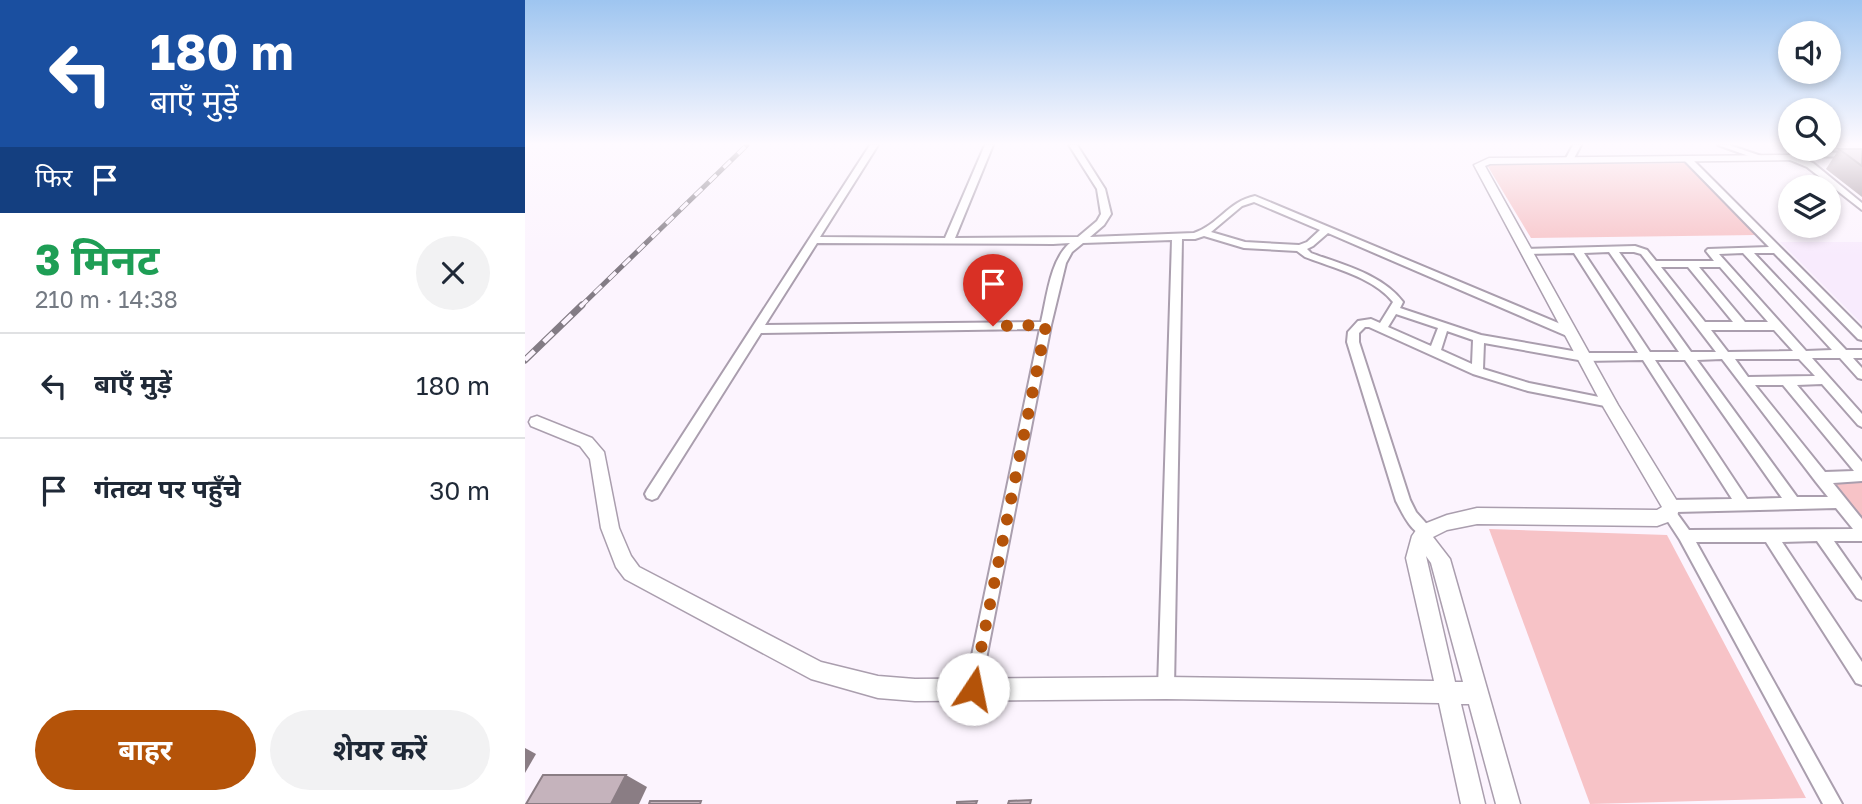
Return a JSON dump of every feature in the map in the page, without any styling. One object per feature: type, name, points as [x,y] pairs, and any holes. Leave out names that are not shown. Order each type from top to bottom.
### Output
[{"type":"street","points":[[652,494],[850,183]]},
{"type":"street","points":[[949,240],[973,183]]},
{"type":"street","points":[[973,689],[1046,325],[1061,263],[1068,250],[1101,223],[1106,214],[1101,189],[1097,183]]},
{"type":"street","points":[[1489,183],[1833,804]]},
{"type":"street","points":[[1710,183],[1862,336]]},
{"type":"street","points":[[1832,183],[1862,207]]},
{"type":"street","points":[[1205,233],[1250,199],[1571,333]]},
{"type":"street","points":[[812,240],[1082,239],[1177,237],[1205,233],[1244,245],[1300,248],[1310,244],[1327,229]]},
{"type":"street","points":[[1166,688],[1177,237]]},
{"type":"street","points":[[1300,248],[1308,255],[1378,285],[1396,298],[1398,302],[1395,310],[1382,328]]},
{"type":"street","points":[[1577,250],[1742,502]]},
{"type":"street","points":[[1612,250],[1793,502]]},
{"type":"street","points":[[1526,251],[1641,250],[1746,381],[1862,533]]},
{"type":"street","points":[[1745,250],[1862,375]]},
{"type":"street","points":[[1777,250],[1711,251],[1862,422]]},
{"type":"street","points":[[1652,264],[1722,264]]},
{"type":"street","points":[[1691,264],[1743,327]]},
{"type":"street","points":[[1395,310],[1479,338],[1584,357],[1862,354]]},
{"type":"street","points":[[1508,804],[1440,559],[1403,501],[1353,342],[1354,332],[1362,323],[1371,323],[1477,371],[1528,387],[1610,403]]},
{"type":"street","points":[[755,329],[1046,325]]},
{"type":"street","points":[[1434,352],[1444,326]]},
{"type":"street","points":[[1702,326],[1778,326]]},
{"type":"street","points":[[1477,371],[1479,338]]},
{"type":"street","points":[[1746,381],[1826,380]]},
{"type":"street","points":[[1787,381],[1862,474]]},
{"type":"street","points":[[537,422],[586,442],[598,457],[610,528],[623,561],[632,573],[783,655],[820,672],[878,687],[915,690],[1166,688],[1478,692]]},
{"type":"street","points":[[1821,478],[1862,474]]},
{"type":"street","points":[[1423,533],[1458,519],[1477,516],[1657,518],[1671,510],[1742,502],[1839,502]]},
{"type":"street","points":[[1423,533],[1416,558],[1473,804]]},
{"type":"street","points":[[1685,536],[1821,536],[1862,533]]},
{"type":"street","points":[[1770,536],[1862,677]]},
{"type":"street","points":[[1821,536],[1862,593]]},
{"type":"shaded area","points":[[1498,183],[1705,183],[1757,235],[1531,238]]},
{"type":"shaded area","points":[[1780,242],[1862,242],[1862,324]]},
{"type":"shaded area","points":[[1831,480],[1862,480],[1862,520]]},
{"type":"shaded area","points":[[1489,529],[1667,535],[1806,798],[1590,804]]},
{"type":"building","points":[[543,775],[626,775],[611,804],[526,804]]},
{"type":"building","points":[[1031,800],[1030,804],[1008,804],[1009,801]]},
{"type":"building","points":[[650,801],[701,801],[700,804],[649,804]]},
{"type":"building","points":[[977,801],[976,804],[957,804],[957,802]]},
{"type":"railway","points":[[580,307],[708,183]]},
{"type":"railway","points":[[525,360],[582,305]]},
{"type":"route","points":[[973,689],[1046,325],[993,326]]}]
